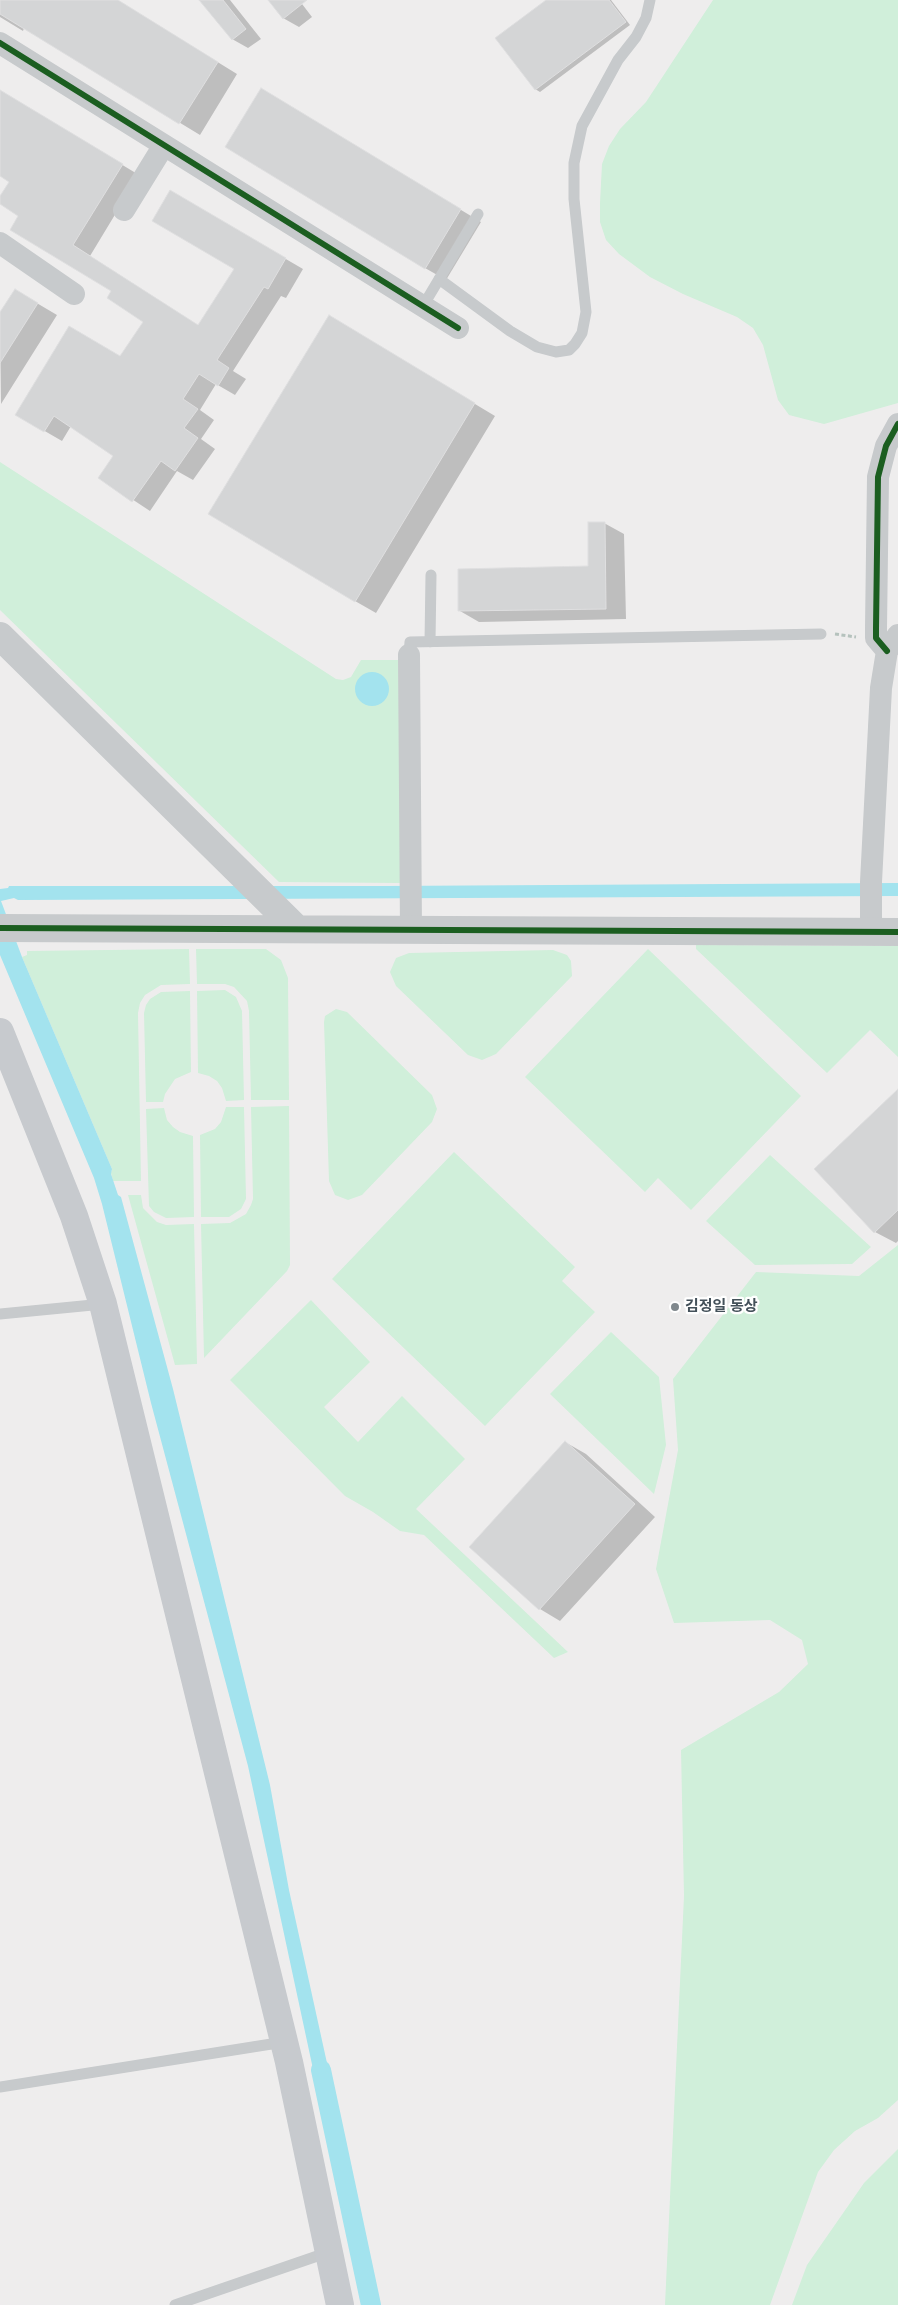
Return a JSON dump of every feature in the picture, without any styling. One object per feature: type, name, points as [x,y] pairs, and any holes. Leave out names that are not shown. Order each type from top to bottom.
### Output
[{"type":"main road","points":[[0,1032],[74,1216],[103,1304],[284,2042],[340,2305]]},
{"type":"street","points":[[0,43],[458,328]]},
{"type":"street","points":[[124,210],[164,145]]},
{"type":"street","points":[[0,243],[74,294]]},
{"type":"street","points":[[871,932],[871,892],[881,688],[887,641],[878,477],[886,446],[898,424]]},
{"type":"street","points":[[0,636],[297,929]]},
{"type":"street","points":[[409,655],[411,931]]},
{"type":"street","points":[[0,928],[898,932]]},
{"type":"lane","points":[[439,279],[510,331],[537,347],[556,352],[569,350],[575,344],[582,333],[586,312],[574,199],[574,163],[582,126],[618,60],[636,37],[646,18],[650,0]]},
{"type":"lane","points":[[423,306],[478,214]]},
{"type":"lane","points":[[430,642],[431,575]]},
{"type":"lane","points":[[409,655],[410,642],[821,634]]},
{"type":"lane","points":[[0,1314],[103,1304]]},
{"type":"lane","points":[[0,2087],[284,2042]]},
{"type":"lane","points":[[175,2305],[329,2252]]},
{"type":"path","points":[[821,634],[887,641]]},
{"type":"green space","points":[[713,0],[898,0],[898,403],[824,424],[789,415],[778,400],[763,345],[753,328],[737,317],[683,294],[650,277],[619,254],[606,240],[600,222],[600,203],[602,164],[609,146],[620,129],[646,102]]},
{"type":"green space","points":[[0,462],[336,679],[343,680],[351,677],[361,660],[401,660],[400,883],[279,882],[0,610]]},
{"type":"green space","points":[[696,945],[898,946],[898,1057],[870,1030],[827,1073],[696,949]]},
{"type":"green space","points":[[189,949],[190,984],[161,985],[145,995],[140,1003],[138,1013],[141,1181],[113,1181],[112,1169],[22,957],[27,955],[27,951]]},
{"type":"green space","points":[[196,949],[266,949],[281,960],[288,978],[289,1100],[251,1100],[249,1011],[247,1001],[234,987],[225,984],[197,984]]},
{"type":"green space","points":[[648,949],[801,1096],[691,1210],[658,1178],[645,1192],[525,1077]]},
{"type":"green space","points":[[553,950],[567,955],[571,961],[572,976],[496,1054],[482,1060],[468,1055],[396,986],[390,972],[396,958],[409,953]]},
{"type":"green space","points":[[225,990],[236,997],[242,1011],[244,1100],[226,1101],[222,1088],[217,1081],[209,1076],[198,1073],[197,991]]},
{"type":"green space","points":[[190,991],[191,1072],[175,1079],[165,1094],[163,1102],[146,1102],[144,1013],[146,1005],[150,999],[161,992]]},
{"type":"green space","points":[[336,1009],[347,1012],[432,1095],[437,1109],[432,1122],[362,1195],[348,1200],[335,1195],[329,1181],[324,1022],[325,1016]]},
{"type":"green space","points":[[289,1106],[290,1265],[287,1271],[204,1358],[201,1224],[230,1223],[246,1214],[253,1199],[251,1107]]},
{"type":"green space","points":[[226,1107],[244,1107],[246,1199],[241,1209],[229,1217],[201,1217],[200,1135],[215,1129],[221,1122]]},
{"type":"green space","points":[[164,1108],[167,1120],[173,1127],[180,1132],[193,1136],[194,1217],[166,1218],[154,1212],[149,1206],[146,1109]]},
{"type":"green space","points":[[454,1152],[575,1267],[562,1281],[595,1312],[485,1426],[332,1279]]},
{"type":"green space","points":[[770,1155],[871,1247],[852,1264],[755,1265],[706,1221]]},
{"type":"green space","points":[[128,1195],[141,1195],[143,1208],[157,1222],[166,1225],[194,1224],[197,1364],[175,1365]]},
{"type":"green space","points":[[898,1245],[898,2100],[878,2118],[855,2131],[834,2150],[818,2172],[770,2305],[665,2305],[684,1896],[681,1750],[779,1692],[808,1664],[802,1640],[770,1620],[674,1623],[656,1569],[678,1450],[673,1379],[756,1272],[859,1276]]},
{"type":"green space","points":[[311,1300],[370,1362],[324,1407],[358,1442],[402,1396],[465,1459],[416,1509],[568,1652],[554,1658],[424,1535],[400,1531],[373,1512],[345,1496],[230,1380]]},
{"type":"green space","points":[[611,1332],[659,1377],[666,1445],[654,1494],[550,1394]]},
{"type":"green space","points":[[898,2149],[898,2305],[792,2305],[807,2265],[864,2183]]},
{"type":"water","points":[[372,672],[384,677],[389,689],[384,701],[372,706],[360,701],[355,689],[360,677]]},
{"type":"water","points":[[898,883],[898,896],[18,900],[14,898],[1,901],[22,957],[112,1169],[111,1174],[118,1195],[121,1197],[173,1389],[270,1785],[289,1890],[334,2095],[319,2097],[248,1766],[151,1403],[102,1204],[94,1178],[0,955],[0,889],[8,888],[9,886]]},
{"type":"building","points":[[0,0],[118,0],[218,62],[179,124],[0,14]]},
{"type":"building","points":[[199,0],[223,0],[246,29],[232,40]]},
{"type":"building","points":[[268,0],[307,0],[283,19]]},
{"type":"building","points":[[546,0],[609,0],[626,22],[535,90],[495,38]]},
{"type":"building","points":[[261,88],[461,209],[425,269],[225,147]]},
{"type":"building","points":[[0,90],[123,164],[73,245],[198,325],[234,269],[152,221],[170,190],[286,258],[268,289],[264,287],[217,360],[229,368],[218,386],[199,374],[183,399],[198,409],[184,428],[198,438],[175,471],[161,461],[132,502],[98,478],[113,456],[54,416],[44,432],[15,415],[69,326],[120,356],[143,322],[107,298],[111,291],[10,230],[18,216],[0,204],[0,196],[9,182],[0,176]]},
{"type":"building","points":[[15,289],[38,303],[0,363],[0,312]]},
{"type":"building","points":[[329,315],[475,403],[355,602],[208,514]]},
{"type":"building","points":[[588,522],[605,522],[606,609],[458,611],[458,569],[588,566]]},
{"type":"building","points":[[898,1089],[898,1210],[874,1233],[814,1169]]},
{"type":"building","points":[[565,1441],[635,1504],[539,1610],[469,1547]]},
{"type":"waterway","points":[[321,2070],[371,2305]]},
{"type":"cycle path","points":[[0,43],[458,328]]},
{"type":"cycle path","points":[[887,651],[876,638],[878,477],[886,446],[898,424]]},
{"type":"cycle path","points":[[0,928],[898,932]]},
{"type":"place","name":"김정일 동상","points":[[675,1307]]}]
